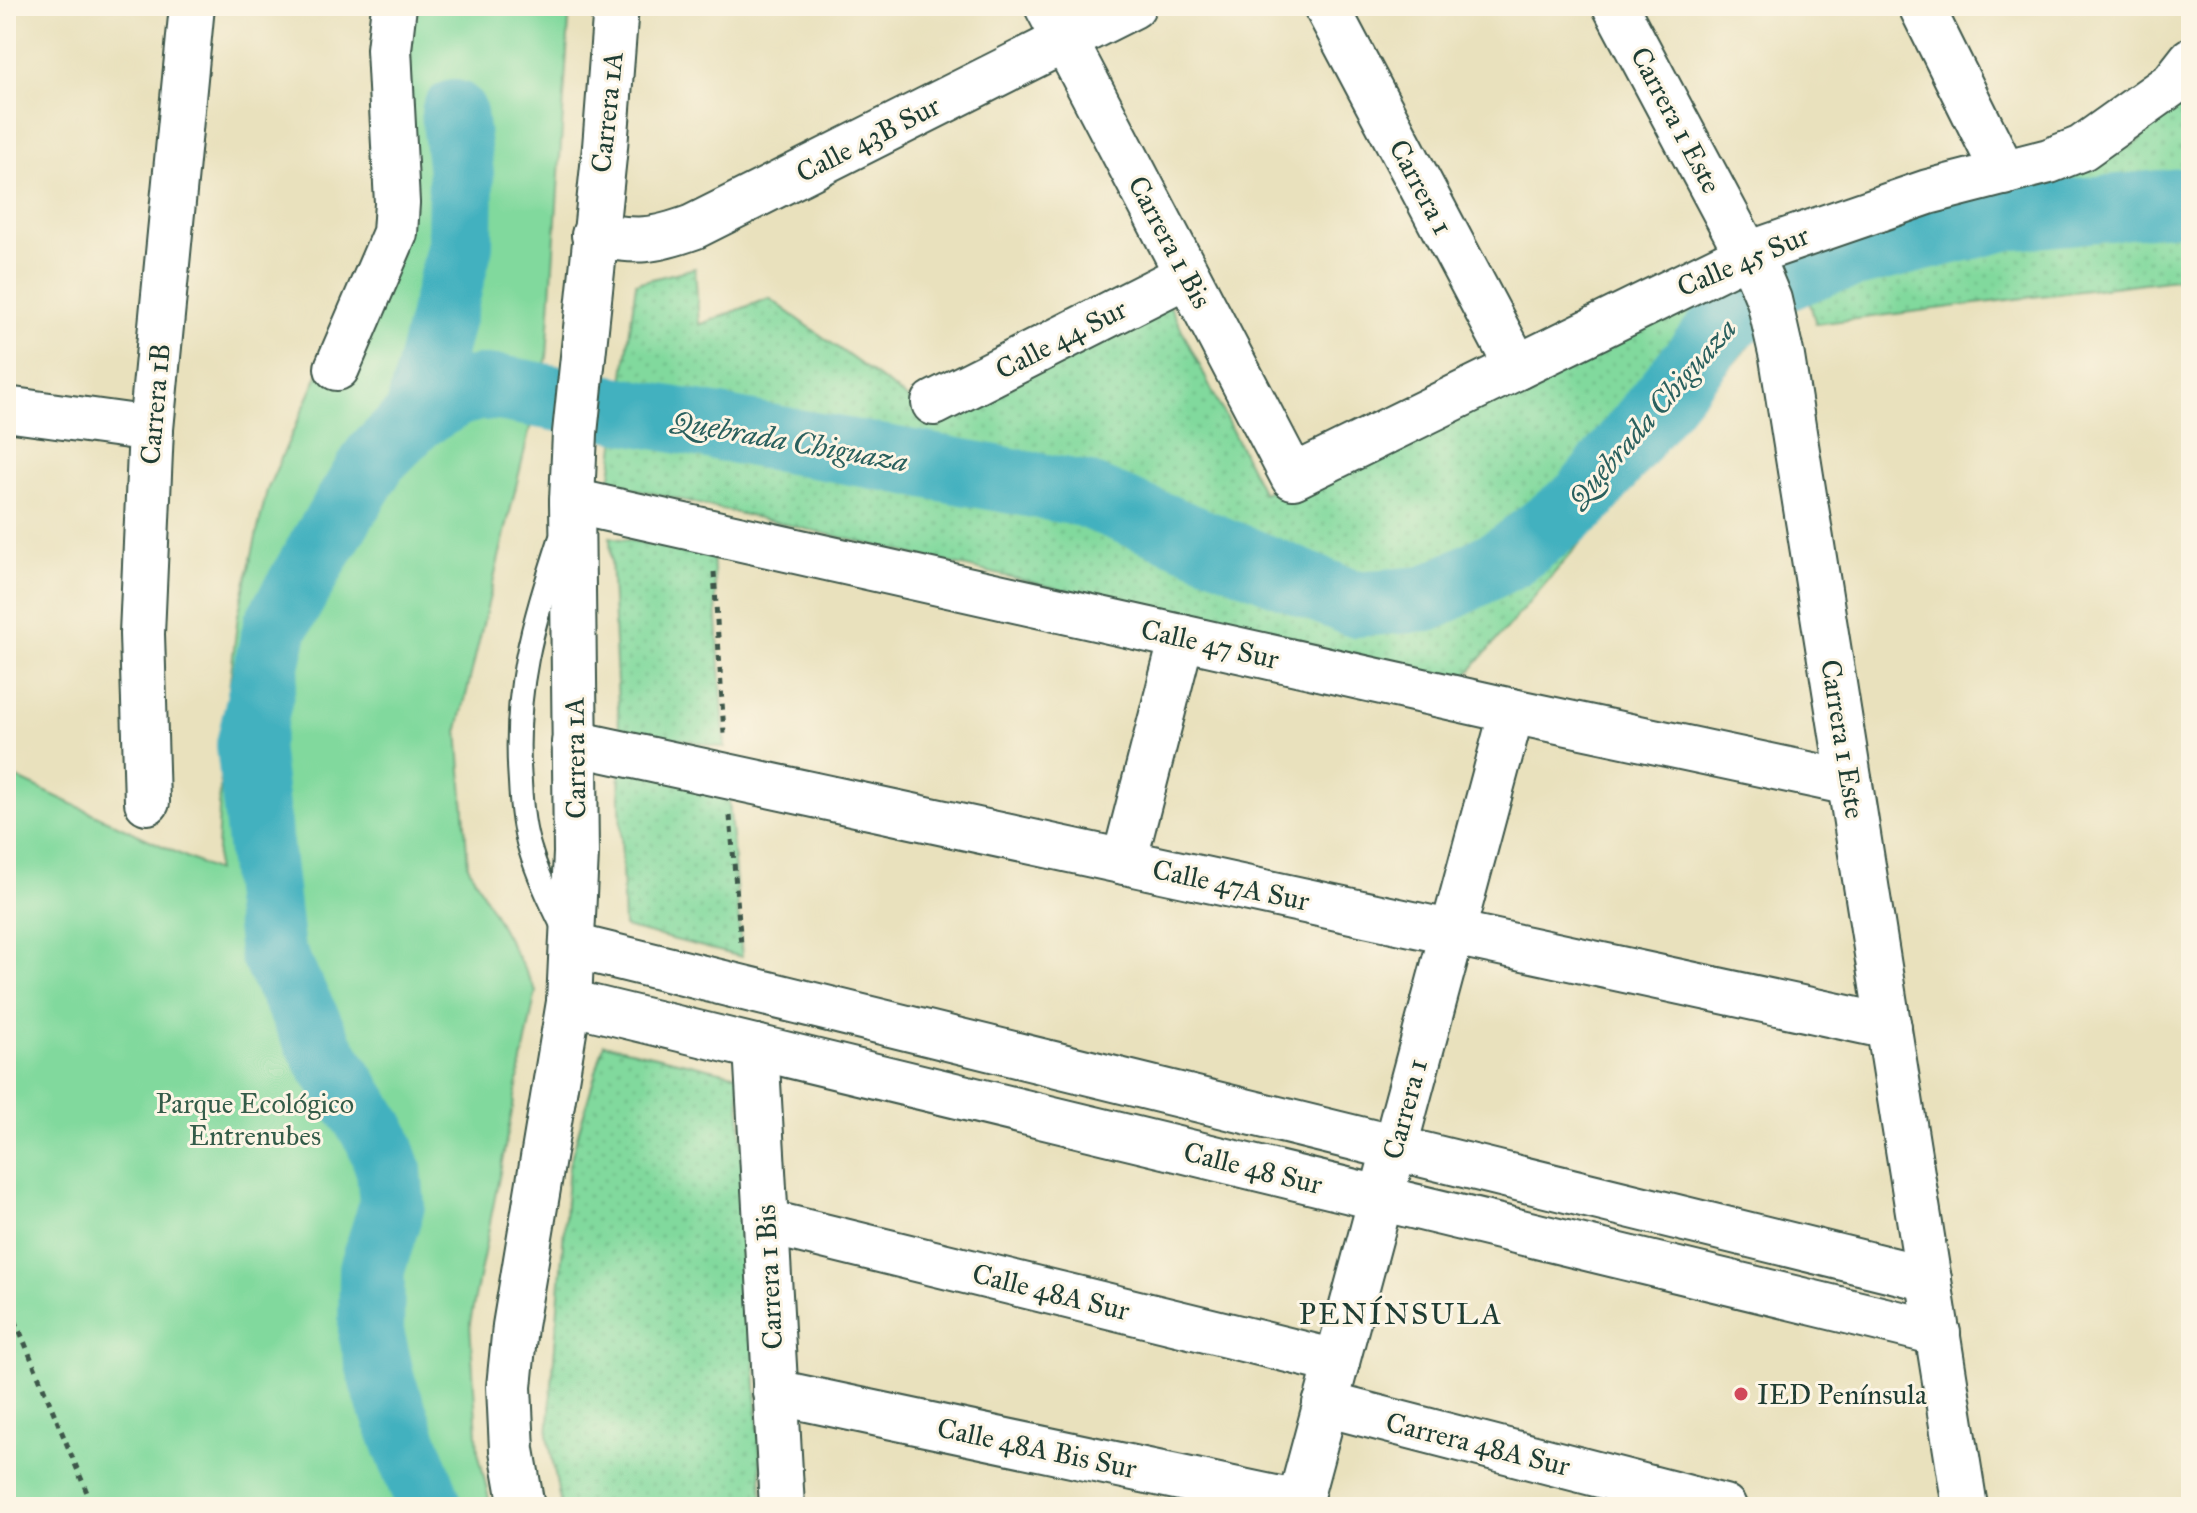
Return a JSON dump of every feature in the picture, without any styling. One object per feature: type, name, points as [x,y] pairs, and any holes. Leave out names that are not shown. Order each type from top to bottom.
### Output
[{"type":"street","name":"Carrera 1B","points":[[147,802],[142,634],[151,429],[192,6]]},
{"type":"street","points":[[337,368],[395,233],[397,203],[389,49],[394,6]]},
{"type":"street","name":"Carrera 1A","points":[[522,1507],[512,1450],[510,1403],[515,1326],[569,1002],[576,853],[572,501],[575,433],[605,147],[616,6]]},
{"type":"street","name":"Calle 43B Sur","points":[[594,235],[634,241],[653,239],[693,227],[1056,23],[1133,6]]},
{"type":"street","name":"Carrera 1","points":[[1326,6],[1517,367]]},
{"type":"street","name":"Carrera 1 Este","points":[[1615,6],[1759,276],[1782,357],[1965,1507]]},
{"type":"street","points":[[1921,6],[2004,173]]},
{"type":"street","name":"Carrera 1 Bis","points":[[1056,23],[1293,477]]},
{"type":"street","name":"Calle 45 Sur","points":[[1293,477],[1517,367],[1759,276],[1928,192],[2049,161],[2082,148],[2173,83],[2191,60]]},
{"type":"street","name":"Calle 44 Sur","points":[[934,403],[1187,275]]},
{"type":"street","points":[[6,409],[151,429]]},
{"type":"street","name":"Calle 47 Sur","points":[[572,501],[1512,711],[1850,783]]},
{"type":"street","points":[[1124,862],[1182,637]]},
{"type":"street","name":"Carrera 1","points":[[1299,1505],[1512,711]]},
{"type":"street","name":"Calle 47A Sur","points":[[574,743],[1889,1027]]},
{"type":"street","name":"Calle 48 Sur","points":[[573,946],[1929,1279]]},
{"type":"street","name":"Calle 48 Sur","points":[[569,1002],[1938,1333]]},
{"type":"street","name":"Carrera 1 Bis","points":[[756,1047],[782,1507]]},
{"type":"street","name":"Calle 48A Sur","points":[[766,1222],[1337,1362]]},
{"type":"street","name":"Calle 48A Bis Sur","points":[[775,1392],[1299,1505]]},
{"type":"street","name":"Carrera 48A Sur","points":[[1325,1404],[1724,1507]]},
{"type":"lane","points":[[572,501],[527,648],[519,699],[517,750],[521,808],[529,848],[549,899],[573,946]]},
{"type":"path","points":[[712,533],[744,990]]},
{"type":"path","points":[[6,1298],[93,1507]]},
{"type":"green space","name":"Parque Ecológico Entrenubes","points":[[412,6],[570,6],[547,357],[458,729],[468,866],[536,991],[470,1323],[478,1451],[491,1507],[6,1507],[6,773],[216,871],[222,746],[238,615],[267,490],[327,355],[405,235]]},
{"type":"green space","points":[[2191,76],[2191,277],[1816,324],[1793,247],[1987,196],[2137,143]]},
{"type":"green space","points":[[695,268],[699,325],[769,298],[936,419],[1169,304],[1263,493],[1342,460],[1744,271],[1754,340],[1460,683],[610,483],[636,283]]},
{"type":"green space","points":[[610,537],[713,555],[725,748],[619,727]]},
{"type":"green space","points":[[619,768],[728,790],[742,957],[624,927]]},
{"type":"green space","points":[[604,1044],[738,1075],[763,1507],[561,1507],[548,1436],[569,1165]]},
{"type":"waterway","points":[[417,417],[460,245],[461,174],[454,113]]},
{"type":"waterway","name":"Quebrada Chiguaza","points":[[430,1507],[383,1384],[371,1332],[372,1269],[392,1205],[389,1170],[377,1136],[324,1054],[272,952],[249,745],[276,626],[375,459],[417,417],[456,394],[478,388],[499,388],[1084,494],[1354,604],[1427,599],[1512,555],[1583,499],[1723,325],[1779,281],[1822,263],[2005,218],[2191,200]]},
{"type":"place","name":"IED Península","points":[[1741,1394]]},
{"type":"district","name":"PENÍNSULA","points":[[1401,1314]]}]
